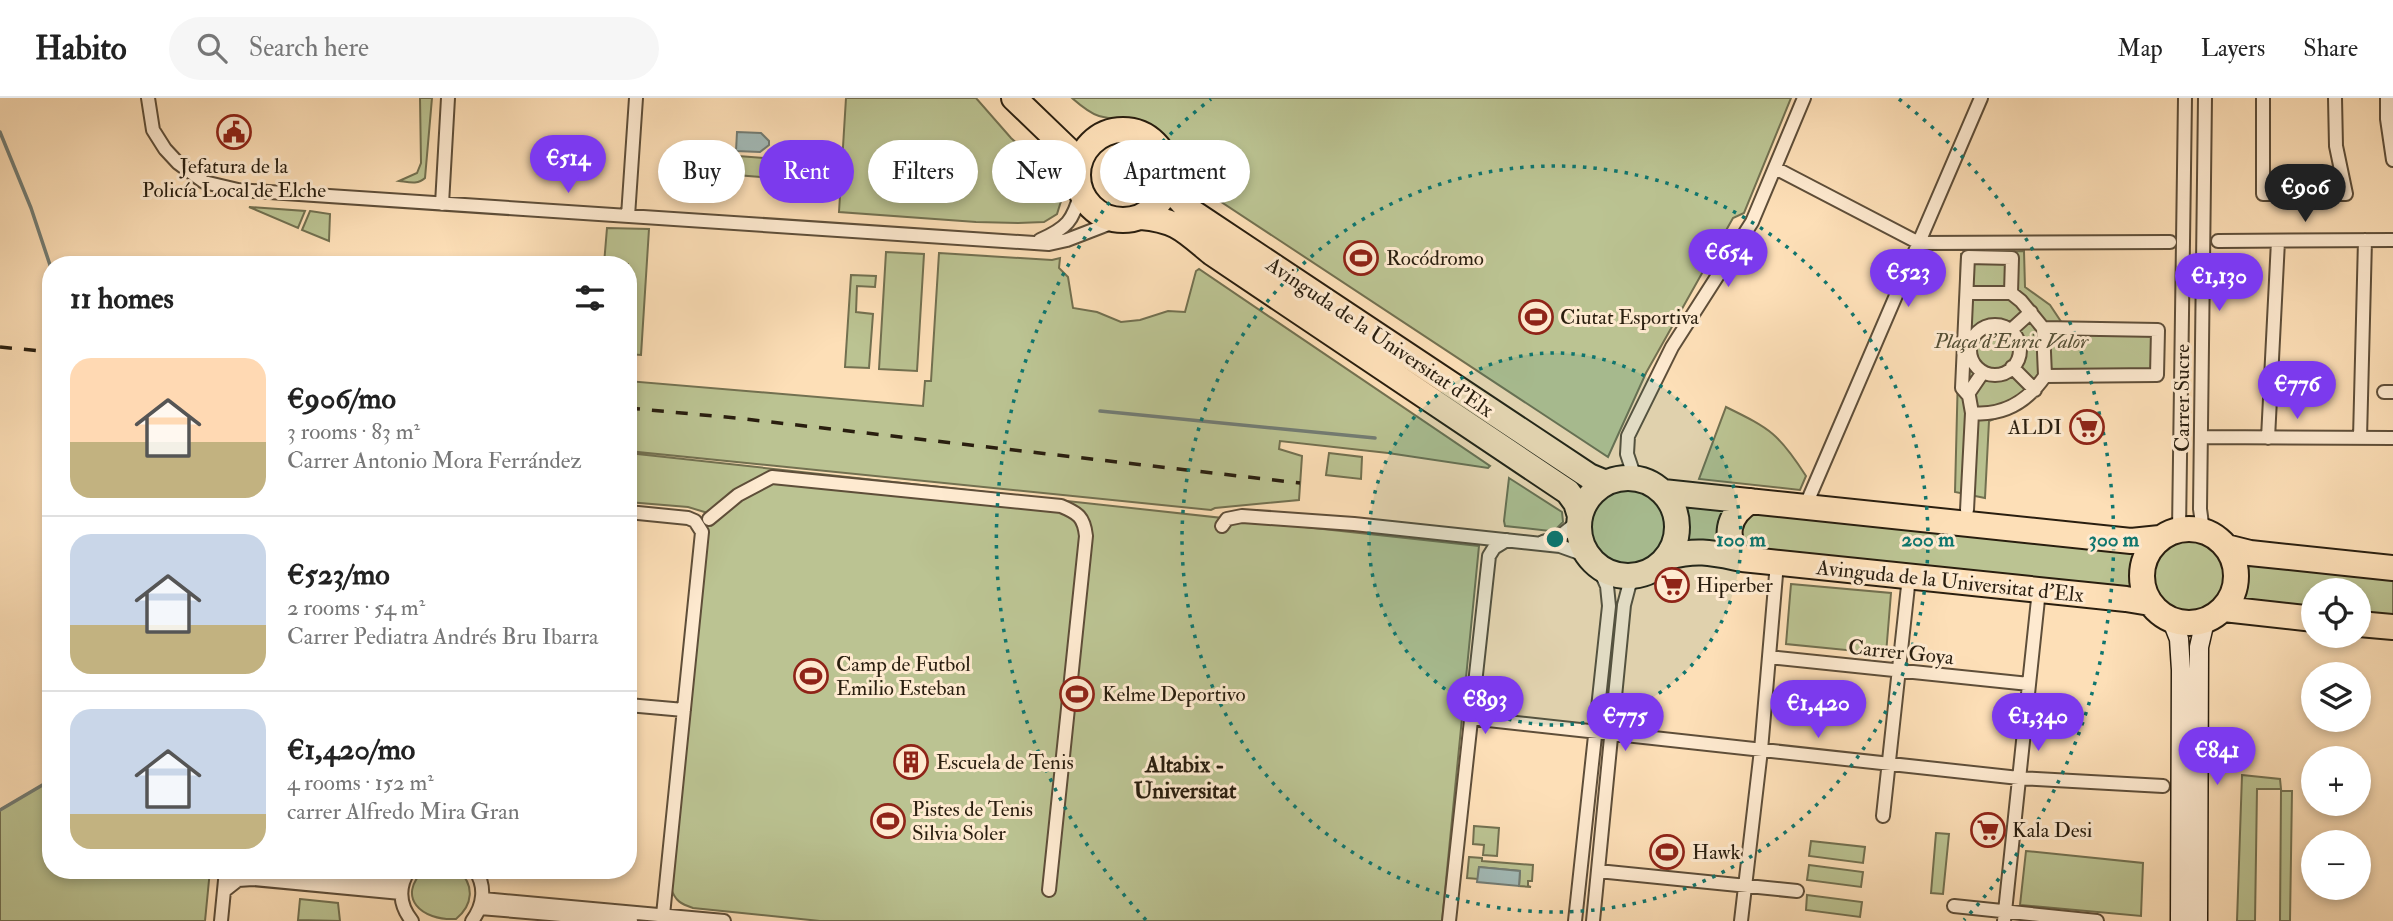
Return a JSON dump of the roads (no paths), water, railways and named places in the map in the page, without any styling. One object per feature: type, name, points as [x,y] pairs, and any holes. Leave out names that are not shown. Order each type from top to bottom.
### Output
[{"type":"highway","points":[[1014,98],[1058,140]]},
{"type":"highway","points":[[1036,98],[1070,128],[1098,138]]},
{"type":"highway","points":[[1086,150],[1098,138],[1123,130],[1141,134],[1148,140]]},
{"type":"highway","points":[[1086,199],[1093,209],[1105,217],[1130,219],[1158,203]]},
{"type":"highway","name":"Avinguda de la Universitat d'Elx","points":[[1183,203],[1189,210],[1589,476],[1606,483]]},
{"type":"highway","name":"Avinguda de la Universitat d'Elx","points":[[1130,219],[1165,219],[1179,226],[1212,253],[1567,492],[1576,503],[1579,518]]},
{"type":"highway","points":[[1635,478],[1663,492],[1675,512],[1677,536],[1668,557],[1654,570],[1623,577],[1594,562],[1580,540],[1579,518],[1587,499],[1606,483],[1635,478]]},
{"type":"highway","points":[[1663,492],[2131,541],[2181,533],[2212,534],[2226,547],[2236,571],[2232,597],[2214,615]]},
{"type":"highway","points":[[1742,559],[1734,551],[1728,530],[1732,518],[1740,508],[1751,501]]},
{"type":"highway","points":[[2181,533],[2152,545],[2143,564],[2142,585],[2156,611],[2182,624],[2214,615],[2301,618]]},
{"type":"highway","points":[[2226,547],[2250,553],[2393,568]]},
{"type":"highway","name":"Avinguda de la Universitat d'Elx","points":[[1668,557],[1690,551],[1705,552],[1742,559],[2126,599],[2150,604]]},
{"type":"highway","points":[[2371,625],[2393,627]]},
{"type":"main road","points":[[2198,921],[2199,653],[2201,633],[2214,615]]},
{"type":"main road","points":[[2172,621],[2179,639],[2181,670],[2180,921]]},
{"type":"street","points":[[148,98],[153,130],[178,163],[204,182],[238,190],[1049,244],[1130,219]]},
{"type":"street","points":[[442,204],[448,98]]},
{"type":"street","points":[[628,216],[636,98]]},
{"type":"street","points":[[1635,478],[1627,454],[1628,436],[1672,347],[1752,222],[1804,98]]},
{"type":"street","points":[[1805,507],[1981,98]]},
{"type":"street","name":"Carrer Sucre","points":[[2181,533],[2185,98]]},
{"type":"street","name":"Carrer Sucre","points":[[2181,533],[2200,509],[2205,98]]},
{"type":"street","points":[[2263,98],[2263,194],[2346,194],[2336,146],[2335,98]]},
{"type":"street","points":[[2388,98],[2388,132],[2393,160]]},
{"type":"street","points":[[1774,168],[1919,243],[2170,242]]},
{"type":"street","points":[[1033,243],[1058,232],[1070,222],[1077,203]]},
{"type":"street","points":[[2360,438],[2365,240]]},
{"type":"street","points":[[2218,241],[2393,240]]},
{"type":"street","points":[[2268,438],[2278,241]]},
{"type":"street","points":[[1967,510],[1972,413],[1968,394],[1962,388],[1968,257],[2012,258],[2011,293]]},
{"type":"street","points":[[1967,293],[2011,293],[2043,328],[2045,376],[2035,390],[2007,410],[1972,413]]},
{"type":"street","points":[[2010,331],[2031,312]]},
{"type":"street","points":[[1966,317],[1979,332]]},
{"type":"street","points":[[1991,326],[2010,331],[2018,341],[2019,357],[2003,374],[1983,372],[1974,364],[1971,356],[1972,340],[1979,332],[1991,326]]},
{"type":"street","points":[[2043,328],[2158,330],[2157,375],[2045,376]]},
{"type":"street","points":[[2012,367],[2035,390]]},
{"type":"street","points":[[1968,394],[1983,372]]},
{"type":"street","points":[[2202,437],[2393,438]]},
{"type":"street","points":[[663,915],[704,523],[738,495],[772,477],[1061,506],[1074,512],[1085,523],[1049,890]]},
{"type":"street","points":[[637,513],[688,518],[704,523]]},
{"type":"street","points":[[1222,526],[1227,519],[1242,516],[1479,536],[1560,546],[1594,562],[1606,586],[1609,606],[1576,921]]},
{"type":"street","points":[[1489,556],[1494,548],[1512,541],[1541,542],[1559,537],[1579,518]]},
{"type":"street","points":[[1449,921],[1489,556],[1487,547],[1479,536]]},
{"type":"street","points":[[1741,921],[1761,750],[1777,563]]},
{"type":"street","points":[[1593,921],[1624,606],[1629,586],[1636,576]]},
{"type":"street","points":[[1883,816],[1908,586]]},
{"type":"street","points":[[2005,916],[2039,590]]},
{"type":"street","name":"Carrer Goya","points":[[1769,657],[2029,684]]},
{"type":"street","points":[[637,706],[684,710]]},
{"type":"street","points":[[1471,719],[2019,778],[2163,786]]},
{"type":"street","points":[[1598,871],[1797,891]]},
{"type":"street","points":[[220,921],[225,879]]},
{"type":"street","points":[[224,891],[238,880],[253,879],[401,889]]},
{"type":"street","points":[[329,879],[401,889]]},
{"type":"street","points":[[405,879],[401,889],[405,911],[412,921]]},
{"type":"street","points":[[472,921],[482,903],[482,887],[479,879]]},
{"type":"street","points":[[482,903],[724,921]]},
{"type":"street","points":[[482,903],[631,921]]},
{"type":"street","points":[[1954,906],[2005,916],[2097,921]]},
{"type":"water","points":[[737,132],[761,133],[768,140],[759,140],[759,152],[745,151],[745,140],[737,140]]},
{"type":"water","points":[[1479,867],[1520,871],[1519,886],[1477,882]]},
{"type":"waterway","points":[[0,132],[47,256]]},
{"type":"waterway","points":[[1100,411],[1375,438]]},
{"type":"waterway","points":[[0,810],[42,785]]},
{"type":"railway","points":[[0,347],[42,351]]},
{"type":"railway","points":[[637,409],[1300,483]]},
{"type":"place","name":"Jefatura de la Policía Local de Elche","points":[[234,132]]},
{"type":"place","name":"Rocódromo","points":[[1361,258]]},
{"type":"place","name":"Ciutat Esportiva","points":[[1536,317]]},
{"type":"place","name":"ALDI","points":[[2087,427]]},
{"type":"place","name":"Hiperber","points":[[1672,585]]},
{"type":"place","name":"Camp de Futbol Emilio Esteban","points":[[811,676]]},
{"type":"place","name":"Kelme Deportivo","points":[[1077,694]]},
{"type":"place","name":"Escuela de Tenis","points":[[911,762]]},
{"type":"place","name":"Pistes de Tenis Silvia Soler","points":[[888,821]]},
{"type":"place","name":"Kala Desi","points":[[1988,830]]},
{"type":"place","name":"Hawk","points":[[1667,852]]},
{"type":"district","name":"Altabix - Universitat","points":[[1185,777]]},
{"type":"park label","name":"Plaça d'Enric Valor","points":[[2011,341]]}]
